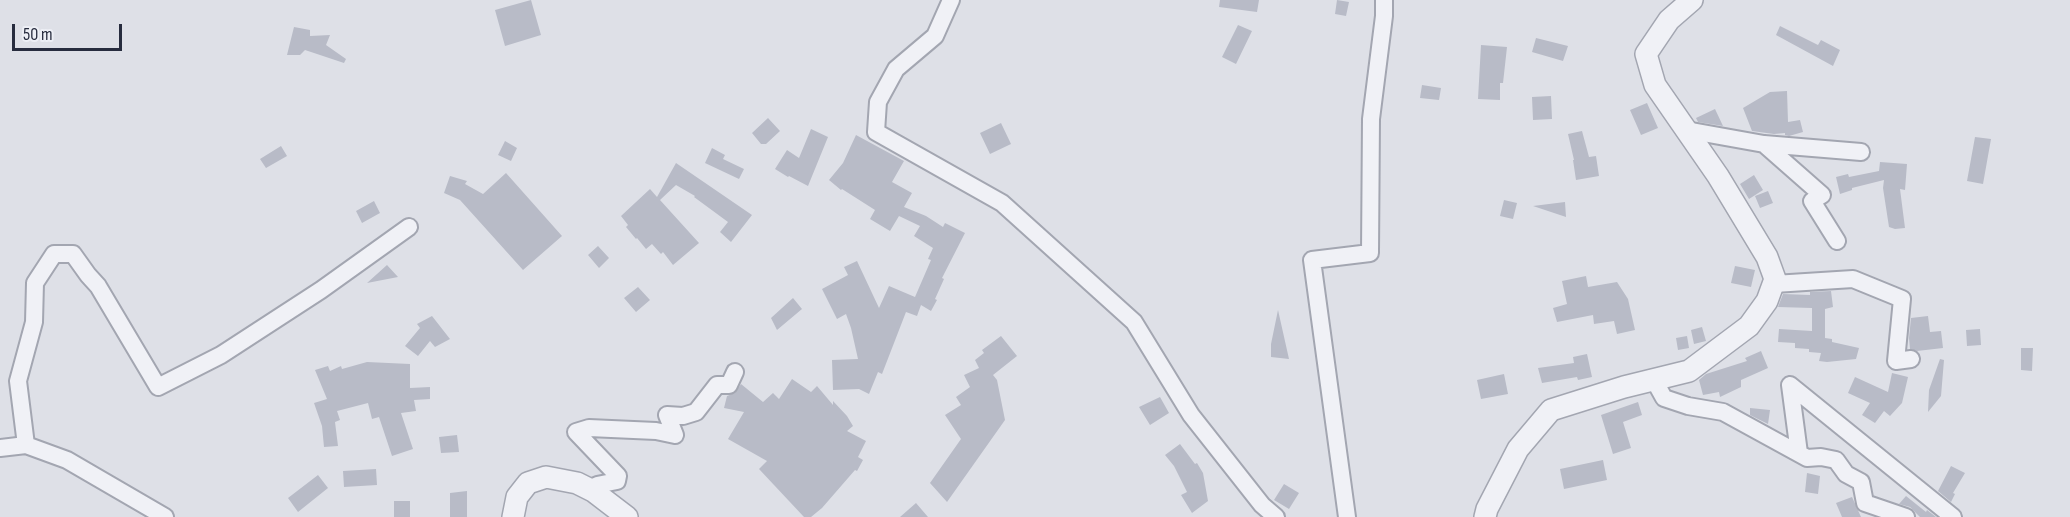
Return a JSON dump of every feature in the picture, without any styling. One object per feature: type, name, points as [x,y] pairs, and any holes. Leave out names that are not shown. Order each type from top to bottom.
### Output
[{"type":"street","points":[[951,0],[935,36],[896,69],[878,102],[876,132],[1002,203],[1134,322],[1191,415],[1263,505],[1276,517]]},
{"type":"street","points":[[1347,517],[1312,260],[1370,253],[1371,119],[1384,0]]},
{"type":"street","points":[[1485,517],[1518,449],[1551,410],[1624,387],[1689,371],[1749,326],[1767,301],[1774,284],[1775,279],[1767,257],[1718,176],[1655,85],[1646,54],[1669,20],[1692,0]]},
{"type":"street","points":[[1686,130],[1764,144],[1861,152]]},
{"type":"street","points":[[1764,144],[1822,195],[1812,201],[1837,241]]},
{"type":"street","points":[[26,445],[18,381],[34,322],[35,283],[54,255],[73,254],[98,286],[158,387],[221,355],[321,291],[409,227]]},
{"type":"street","points":[[1774,284],[1853,279],[1902,299],[1896,361],[1911,359]]},
{"type":"street","points":[[593,491],[597,485],[617,481],[618,476],[576,432],[589,428],[656,431],[675,435],[667,415],[683,416],[696,412],[717,384],[729,385],[735,372]]},
{"type":"street","points":[[1654,380],[1664,398],[1688,406],[1723,412],[1807,458],[1821,457],[1836,460],[1846,474],[1862,482],[1865,502],[1906,517]]},
{"type":"street","points":[[1799,453],[1790,385],[1953,517]]},
{"type":"street","points":[[0,448],[26,445],[67,460],[165,517]]},
{"type":"street","points":[[513,517],[517,497],[528,483],[546,477],[577,483],[593,491],[627,517]]},
{"type":"building","points":[[531,0],[541,35],[505,46],[495,10]]},
{"type":"building","points":[[1220,0],[1259,0],[1257,12],[1219,7]]},
{"type":"building","points":[[1337,0],[1349,2],[1346,16],[1335,14]]},
{"type":"building","points":[[1238,25],[1252,31],[1236,64],[1222,57]]},
{"type":"building","points":[[1780,26],[1818,45],[1821,40],[1840,50],[1833,66],[1776,35]]},
{"type":"building","points":[[294,27],[310,30],[310,36],[330,35],[326,45],[346,59],[344,63],[305,50],[300,55],[287,55]]},
{"type":"building","points":[[1536,38],[1568,46],[1563,61],[1532,52]]},
{"type":"building","points":[[1481,45],[1507,47],[1503,83],[1500,83],[1500,100],[1478,99]]},
{"type":"building","points":[[1422,85],[1441,88],[1439,100],[1420,98]]},
{"type":"building","points":[[1787,91],[1788,122],[1800,120],[1803,132],[1789,136],[1785,133],[1752,131],[1743,108],[1770,92]]},
{"type":"building","points":[[1551,96],[1552,119],[1533,120],[1532,97]]},
{"type":"building","points":[[1647,103],[1658,128],[1641,135],[1630,110]]},
{"type":"building","points":[[1715,109],[1723,126],[1698,122],[1696,118]]},
{"type":"building","points":[[768,118],[780,131],[766,144],[761,144],[752,133]]},
{"type":"building","points":[[1001,123],[1011,144],[990,154],[980,133]]},
{"type":"building","points":[[811,129],[828,137],[808,186],[775,169],[787,150],[799,158]]},
{"type":"building","points":[[1582,131],[1589,157],[1596,156],[1599,176],[1576,180],[1568,134]]},
{"type":"building","points":[[856,135],[904,161],[892,182],[912,193],[904,207],[926,216],[943,227],[945,223],[965,233],[942,278],[944,279],[935,299],[937,300],[931,311],[921,305],[917,316],[906,312],[882,374],[878,372],[869,394],[859,389],[833,390],[832,360],[858,359],[846,314],[837,319],[822,289],[848,275],[844,267],[857,261],[879,308],[889,286],[915,297],[931,260],[928,259],[933,248],[914,236],[920,226],[899,216],[890,231],[870,219],[875,210],[841,190],[829,180],[843,163]]},
{"type":"building","points":[[1975,137],[1991,139],[1983,184],[1967,181]]},
{"type":"building","points":[[505,141],[517,148],[511,161],[498,155]]},
{"type":"building","points":[[281,146],[287,156],[266,168],[260,159]]},
{"type":"building","points":[[712,148],[725,155],[723,159],[744,169],[739,179],[705,163]]},
{"type":"building","points":[[1880,162],[1907,164],[1905,190],[1900,189],[1905,228],[1889,227],[1883,188],[1884,180],[1852,188],[1840,194],[1836,177],[1879,171]]},
{"type":"building","points":[[676,163],[752,215],[731,242],[720,232],[728,222],[695,196],[676,185],[660,200],[699,243],[673,265],[663,252],[661,254],[652,244],[646,249],[626,227],[628,225],[621,216],[650,189],[657,197]]},
{"type":"building","points":[[506,173],[562,236],[523,270],[460,200],[444,193],[450,176],[467,181],[465,184],[483,194]]},
{"type":"building","points":[[1754,175],[1763,190],[1749,199],[1740,184]]},
{"type":"building","points":[[1768,191],[1773,203],[1760,208],[1755,196]]},
{"type":"building","points":[[1504,200],[1517,203],[1513,219],[1500,216]]},
{"type":"building","points":[[374,201],[380,213],[362,223],[356,211]]},
{"type":"building","points":[[1565,202],[1566,217],[1533,206]]},
{"type":"building","points":[[598,246],[609,258],[599,268],[588,255]]},
{"type":"building","points":[[387,265],[398,277],[367,283]]},
{"type":"building","points":[[1735,266],[1755,270],[1751,287],[1731,283]]},
{"type":"building","points":[[1586,276],[1588,287],[1617,282],[1628,299],[1635,330],[1617,334],[1614,321],[1594,324],[1593,315],[1557,322],[1553,308],[1567,304],[1562,281]]},
{"type":"building","points":[[638,287],[650,300],[636,312],[624,298]]},
{"type":"building","points":[[1831,291],[1833,307],[1825,309],[1825,338],[1832,339],[1832,342],[1859,348],[1856,359],[1819,361],[1821,353],[1795,348],[1795,343],[1778,342],[1779,329],[1812,331],[1812,308],[1778,307],[1783,294],[1810,295],[1810,292]]},
{"type":"building","points":[[793,298],[802,309],[777,330],[771,318]]},
{"type":"building","points":[[1278,310],[1289,359],[1271,357],[1271,344]]},
{"type":"building","points":[[432,316],[450,339],[435,347],[430,341],[418,356],[405,346],[420,328],[417,324]]},
{"type":"building","points":[[1928,316],[1930,332],[1941,331],[1943,348],[1917,351],[1910,349],[1911,318]]},
{"type":"building","points":[[1702,327],[1706,341],[1694,344],[1691,330]]},
{"type":"building","points":[[1980,329],[1981,345],[1967,346],[1966,330]]},
{"type":"building","points":[[1001,336],[1017,356],[993,375],[997,380],[1005,420],[947,502],[930,483],[961,439],[945,415],[961,405],[956,397],[970,387],[964,375],[979,368],[975,360],[984,353],[982,350]]},
{"type":"building","points":[[1687,336],[1689,348],[1678,350],[1676,338]]},
{"type":"building","points":[[2021,348],[2033,348],[2032,371],[2021,370]]},
{"type":"building","points":[[1761,351],[1768,368],[1741,380],[1741,387],[1720,397],[1719,392],[1703,395],[1699,380],[1706,374],[1747,361],[1745,358]]},
{"type":"building","points":[[1587,354],[1592,377],[1542,383],[1538,368],[1574,363],[1573,357]]},
{"type":"building","points":[[1940,359],[1944,360],[1941,396],[1928,412],[1929,390]]},
{"type":"building","points":[[367,362],[410,364],[410,388],[430,387],[430,399],[414,400],[416,411],[401,413],[413,449],[392,456],[379,417],[372,419],[368,403],[337,411],[340,420],[335,422],[338,446],[324,447],[322,426],[314,403],[327,399],[315,370],[328,366],[330,371],[341,366],[342,369]]},
{"type":"building","points":[[1892,373],[1908,377],[1902,403],[1890,416],[1884,411],[1875,423],[1862,415],[1870,403],[1848,393],[1855,377],[1888,392]]},
{"type":"building","points":[[1504,374],[1508,394],[1481,399],[1477,380]]},
{"type":"building","points":[[792,379],[811,392],[817,386],[833,405],[833,401],[847,416],[853,426],[847,431],[866,441],[858,457],[863,460],[857,471],[855,470],[822,508],[811,517],[804,517],[759,469],[767,461],[728,439],[744,412],[724,408],[727,396],[735,393],[741,384],[763,402],[773,393],[779,399]]},
{"type":"building","points":[[1160,397],[1169,413],[1150,425],[1139,407]]},
{"type":"building","points":[[1638,402],[1642,415],[1623,422],[1631,448],[1613,454],[1601,415]]},
{"type":"building","points":[[1750,408],[1770,410],[1768,424],[1750,415]]},
{"type":"building","points":[[457,435],[459,452],[441,453],[439,437]]},
{"type":"building","points":[[1180,444],[1203,473],[1208,501],[1192,513],[1181,495],[1187,492],[1174,466],[1165,455]]},
{"type":"building","points":[[1603,460],[1607,480],[1564,489],[1560,469]]},
{"type":"building","points":[[1951,466],[1965,473],[1953,493],[1955,494],[1951,502],[1938,491]]},
{"type":"building","points":[[376,469],[377,485],[344,487],[343,471]]},
{"type":"building","points":[[1807,473],[1820,476],[1818,494],[1805,492]]},
{"type":"building","points":[[318,475],[328,488],[298,512],[288,498]]},
{"type":"building","points":[[1284,484],[1299,493],[1289,509],[1274,500]]},
{"type":"building","points":[[467,491],[467,517],[450,517],[450,493]]},
{"type":"building","points":[[1906,496],[1936,517],[1920,517],[1910,507],[1899,504]]},
{"type":"building","points":[[1852,497],[1861,517],[1842,517],[1836,503]]},
{"type":"building","points":[[394,501],[410,501],[410,517],[394,517]]},
{"type":"building","points":[[916,503],[928,517],[900,517]]}]
